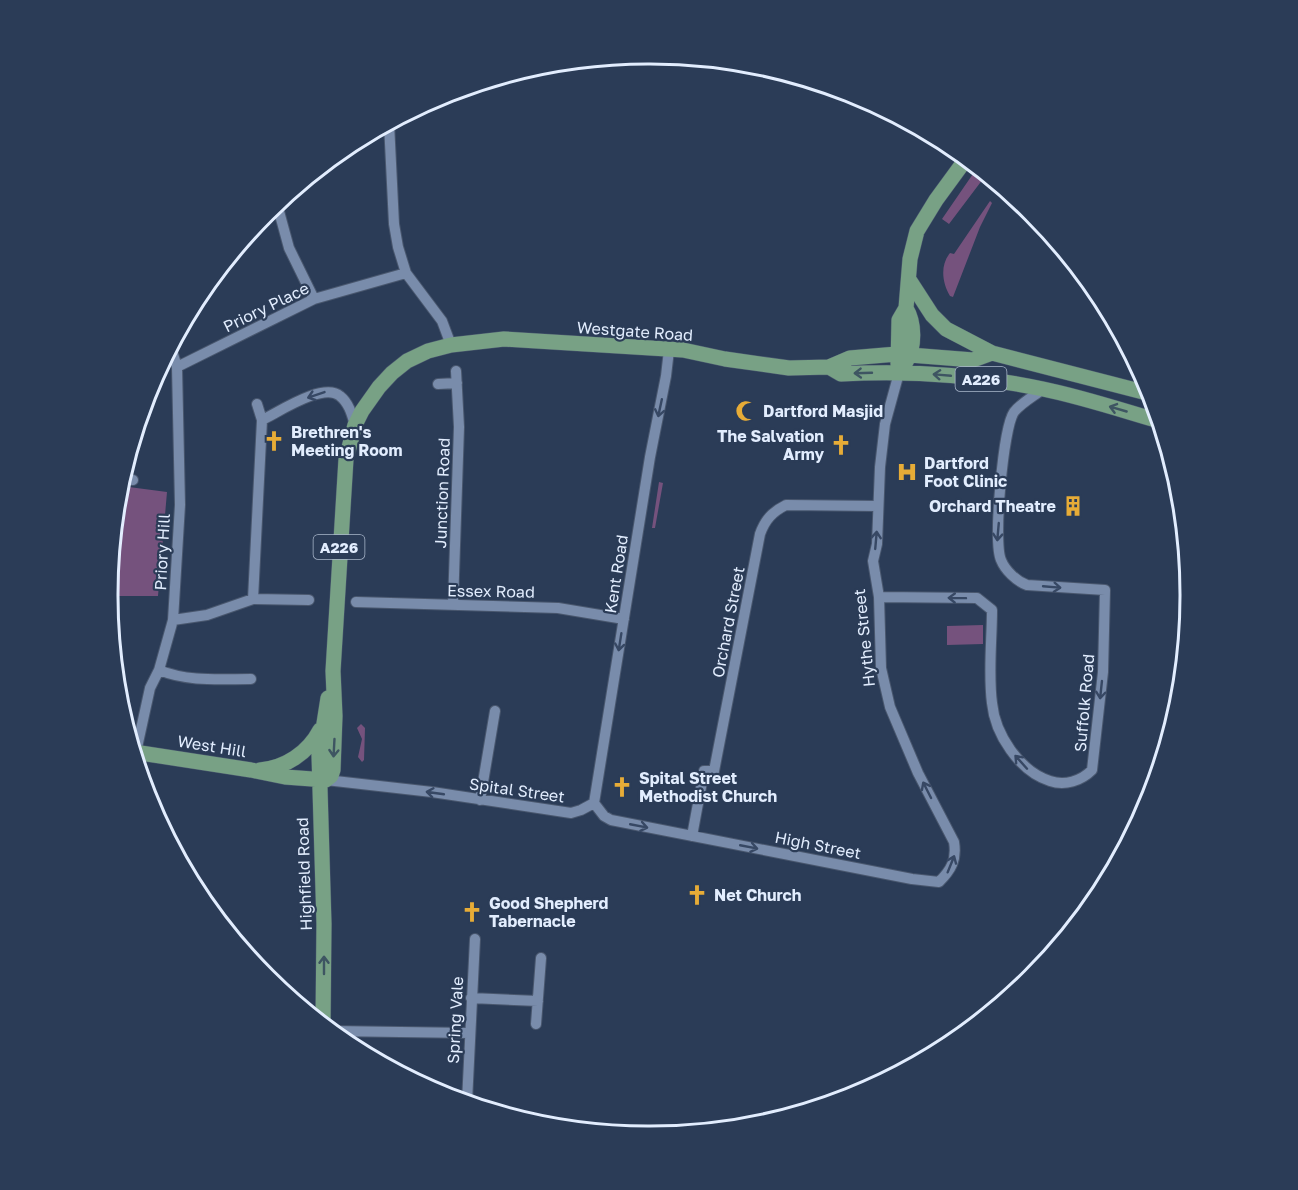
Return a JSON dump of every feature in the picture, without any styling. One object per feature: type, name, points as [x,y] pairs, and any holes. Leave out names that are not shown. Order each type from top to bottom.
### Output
[{"type":"main road","points":[[904,354],[912,318],[906,308],[910,259],[917,231],[961,166]]},
{"type":"main road","points":[[910,281],[932,315],[946,329],[992,353]]},
{"type":"main road","name":"Westgate Road","points":[[407,361],[428,351],[451,345],[504,339],[683,350],[789,368],[829,367],[850,358],[904,354]]},
{"type":"main road","name":"A226","points":[[904,354],[973,360],[992,353],[1138,391]]},
{"type":"main road","name":"Hythe Street","points":[[899,373],[904,354]]},
{"type":"main road","name":"Highfield Road","points":[[322,780],[331,776],[333,770],[335,716],[333,671],[346,459],[362,411],[379,387],[407,361]]},
{"type":"main road","name":"A226","points":[[829,367],[841,374],[938,374],[991,380],[1043,389],[1149,419]]},
{"type":"main road","name":"Highfield Road","points":[[323,1014],[324,924],[320,740],[333,671]]},
{"type":"main road","name":"Highfield Road","points":[[251,770],[263,770],[285,764],[307,749],[315,740],[323,724]]},
{"type":"main road","name":"West Hill","points":[[143,753],[285,777]]},
{"type":"main road","points":[[285,777],[322,780]]},
{"type":"main road","points":[[285,777],[303,785],[310,791],[320,809]]},
{"type":"street","points":[[389,133],[394,224],[398,247],[406,273],[442,321],[451,345]]},
{"type":"street","points":[[280,214],[289,248],[314,299]]},
{"type":"street","name":"Priory Place","points":[[177,367],[314,299],[406,273]]},
{"type":"street","name":"Kent Road","points":[[594,803],[669,350]]},
{"type":"street","name":"Priory Hill","points":[[138,737],[150,688],[159,670],[173,620],[180,505],[177,367],[174,358]]},
{"type":"street","name":"Hythe Street","points":[[899,373],[885,424],[877,544],[873,561],[879,597],[882,668],[890,707],[918,773],[954,842],[954,860],[950,871],[939,882]]},
{"type":"street","name":"Junction Road","points":[[438,384],[456,377],[459,427],[453,605]]},
{"type":"street","name":"Suffolk Road","points":[[879,597],[977,598],[992,610],[992,702],[995,719],[1001,733],[1017,758],[1033,774],[1055,783],[1073,782],[1085,777],[1092,770],[1103,672],[1105,590],[1022,582],[1010,573],[1001,560],[997,543],[1005,446],[1009,425],[1014,412],[1043,389]]},
{"type":"street","points":[[262,420],[316,394],[330,391],[342,397],[356,425]]},
{"type":"street","points":[[253,599],[262,420],[257,404]]},
{"type":"street","name":"Orchard Street","points":[[692,836],[705,771],[714,771],[760,534],[764,524],[774,512],[786,505],[878,506]]},
{"type":"street","points":[[173,620],[207,615],[253,599],[309,600]]},
{"type":"street","name":"Essex Road","points":[[356,602],[558,608],[624,619]]},
{"type":"street","points":[[159,670],[174,676],[191,678],[250,679]]},
{"type":"street","points":[[480,800],[495,711]]},
{"type":"street","name":"Spital Street","points":[[322,780],[571,813],[594,803]]},
{"type":"street","points":[[594,803],[604,816],[611,820],[692,836]]},
{"type":"street","name":"High Street","points":[[692,836],[912,879],[939,882]]},
{"type":"street","name":"Spring Vale","points":[[467,1093],[475,939]]},
{"type":"street","points":[[536,1024],[541,958]]},
{"type":"street","points":[[471,998],[538,1001]]},
{"type":"street","points":[[347,1031],[469,1033]]},
{"type":"shaded area","points":[[973,174],[981,181],[949,224],[942,219]]},
{"type":"shaded area","points":[[990,201],[992,203],[980,227],[953,297],[950,296],[943,274],[947,258],[950,253],[954,254]]},
{"type":"shaded area","points":[[659,482],[663,483],[655,528],[652,528]]},
{"type":"shaded area","points":[[130,487],[167,492],[158,596],[118,596],[123,526]]},
{"type":"shaded area","points":[[983,625],[983,644],[947,645],[947,626]]},
{"type":"shaded area","points":[[361,724],[365,728],[364,760],[362,762],[358,757],[362,739],[357,728]]},
{"type":"place","name":"Dartford Masjid","points":[[746,411]]},
{"type":"place","name":"Brethren's Meeting Room","points":[[274,441]]},
{"type":"place","name":"The Salvation Army","points":[[841,445]]},
{"type":"place","name":"Dartford Foot Clinic","points":[[907,472]]},
{"type":"place","name":"Orchard Theatre","points":[[1073,506]]},
{"type":"place","name":"Spital Street Methodist Church","points":[[622,787]]},
{"type":"place","name":"Net Church","points":[[697,895]]},
{"type":"place","name":"Good Shepherd Tabernacle","points":[[472,912]]}]
